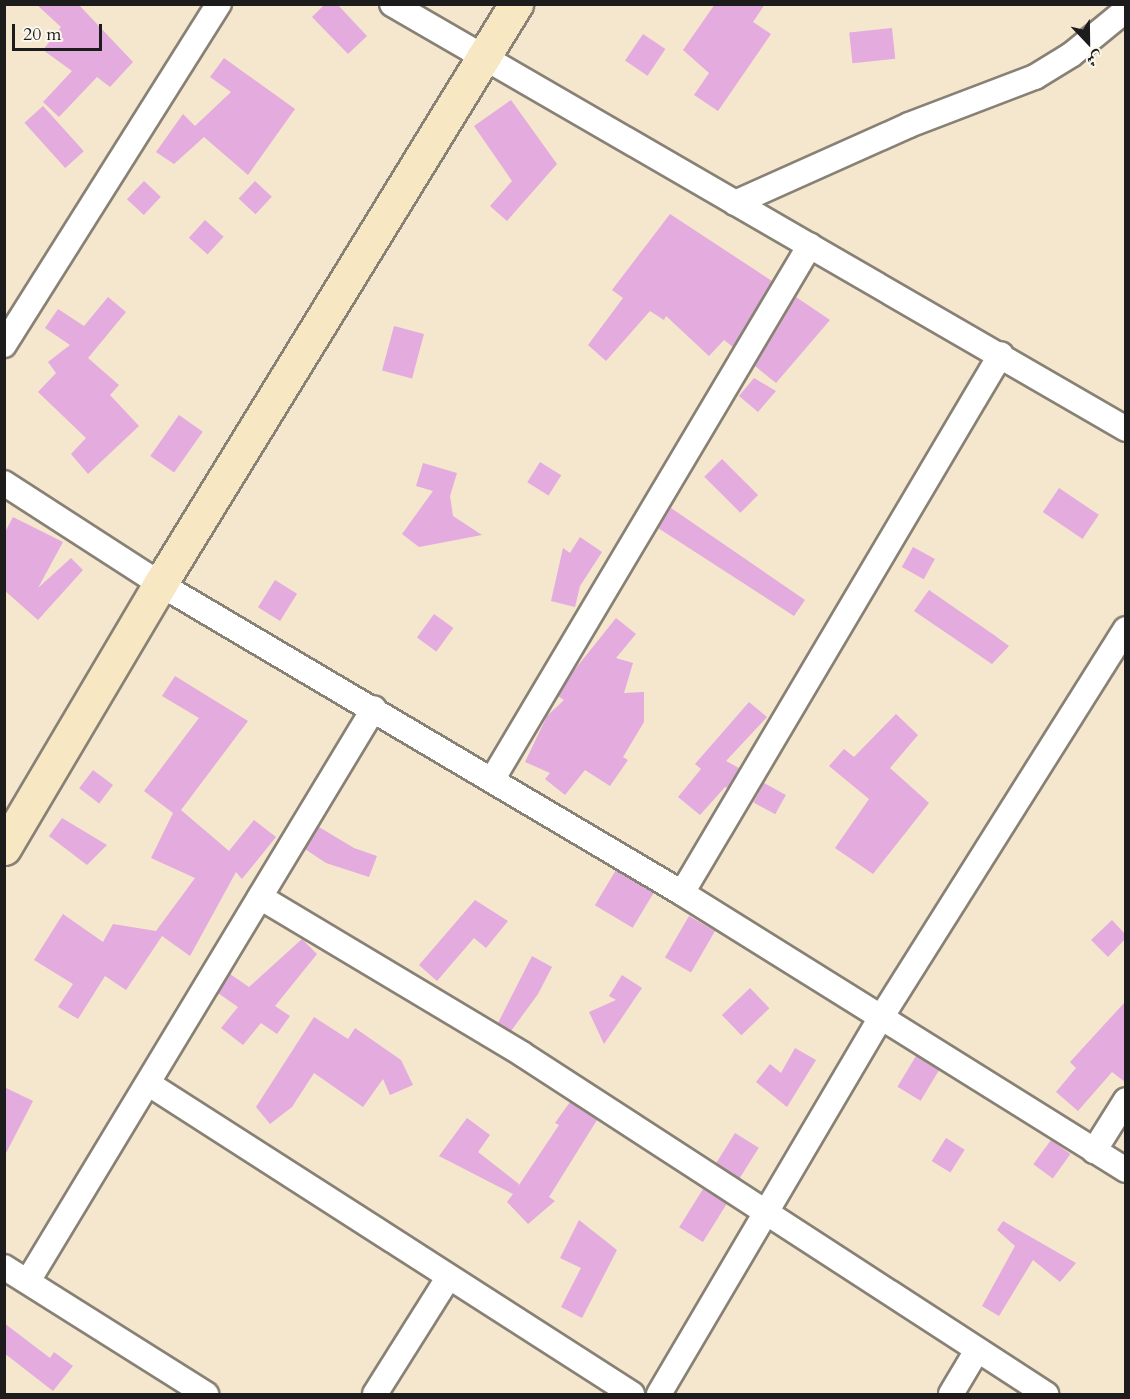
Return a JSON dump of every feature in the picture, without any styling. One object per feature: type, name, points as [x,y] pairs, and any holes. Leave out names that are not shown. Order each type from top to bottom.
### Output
[{"type":"street","points":[[4,345],[219,4]]},
{"type":"street","points":[[392,4],[483,60],[1002,354],[1125,429]]},
{"type":"street","points":[[4,848],[160,584],[516,4]]},
{"type":"street","points":[[735,203],[909,125],[1035,77],[1071,55],[1125,10]]},
{"type":"street","points":[[492,780],[810,245]]},
{"type":"street","points":[[682,892],[1002,354]]},
{"type":"street","points":[[4,483],[160,584],[374,708],[682,892],[1125,1170]]},
{"type":"street","points":[[659,1395],[882,1016],[1125,629]]},
{"type":"street","points":[[28,1281],[374,708]]},
{"type":"street","points":[[260,897],[522,1054],[766,1212],[976,1352],[1046,1395]]},
{"type":"street","points":[[149,1084],[632,1395]]},
{"type":"street","points":[[1094,1151],[1125,1101]]},
{"type":"street","points":[[4,1267],[206,1395]]},
{"type":"street","points":[[375,1395],[448,1278]]},
{"type":"street","points":[[951,1395],[976,1352]]},
{"type":"building","points":[[36,4],[78,4],[133,62],[110,87],[97,77],[59,117],[43,102],[72,71],[43,50],[61,27]]},
{"type":"building","points":[[325,4],[337,4],[367,36],[348,54],[312,17]]},
{"type":"building","points":[[715,4],[765,4],[753,22],[771,34],[718,111],[694,95],[709,73],[683,50]]},
{"type":"building","points":[[892,28],[895,59],[852,63],[849,32]]},
{"type":"building","points":[[643,34],[665,49],[647,76],[625,61]]},
{"type":"building","points":[[224,58],[295,109],[248,175],[204,137],[174,164],[156,152],[183,114],[195,126],[231,92],[210,77]]},
{"type":"building","points":[[511,100],[557,164],[507,221],[490,206],[512,181],[474,126]]},
{"type":"building","points":[[43,106],[84,151],[65,168],[24,123]]},
{"type":"building","points":[[144,181],[161,197],[144,215],[127,199]]},
{"type":"building","points":[[255,181],[272,197],[255,214],[239,199]]},
{"type":"building","points":[[670,214],[772,281],[733,347],[724,340],[709,356],[666,316],[664,320],[650,311],[606,361],[588,345],[623,298],[612,290]]},
{"type":"building","points":[[205,220],[224,237],[208,255],[189,238]]},
{"type":"building","points":[[108,297],[126,312],[88,358],[119,385],[110,395],[139,426],[88,474],[71,454],[86,438],[38,392],[56,373],[48,362],[70,345],[45,328],[58,309],[84,326]]},
{"type":"building","points":[[796,297],[830,320],[776,383],[755,366]]},
{"type":"building","points":[[394,326],[424,334],[412,378],[382,370]]},
{"type":"building","points":[[754,378],[776,391],[758,412],[739,396]]},
{"type":"building","points":[[179,415],[203,432],[174,473],[150,456]]},
{"type":"building","points":[[722,459],[758,495],[740,513],[704,477]]},
{"type":"building","points":[[540,462],[561,475],[548,496],[527,482]]},
{"type":"building","points":[[423,463],[457,473],[450,496],[453,516],[482,535],[419,547],[402,534],[433,491],[416,486]]},
{"type":"building","points":[[1059,488],[1099,515],[1083,539],[1043,512]]},
{"type":"building","points":[[671,508],[805,600],[794,616],[658,528]]},
{"type":"building","points":[[13,517],[63,542],[38,588],[71,558],[83,570],[38,620],[4,590],[4,534]]},
{"type":"building","points":[[580,537],[602,552],[580,586],[575,607],[551,601],[563,548],[570,553]]},
{"type":"building","points":[[913,547],[935,559],[924,579],[902,567]]},
{"type":"building","points":[[275,580],[297,594],[280,621],[258,607]]},
{"type":"building","points":[[929,590],[1009,646],[992,664],[914,611]]},
{"type":"building","points":[[434,614],[453,628],[436,652],[417,637]]},
{"type":"building","points":[[616,618],[636,634],[616,658],[633,663],[624,693],[644,692],[644,722],[623,757],[628,760],[610,786],[585,770],[565,795],[545,779],[550,773],[525,762],[547,716],[564,700],[558,696],[572,673]]},
{"type":"building","points":[[175,676],[248,721],[181,810],[229,851],[254,820],[276,837],[242,879],[236,872],[190,956],[162,936],[126,990],[105,976],[78,1019],[58,1007],[73,984],[34,960],[63,914],[103,942],[113,924],[156,931],[195,878],[151,858],[173,813],[144,791],[199,718],[162,696]]},
{"type":"building","points":[[749,702],[767,717],[726,761],[739,768],[727,788],[725,787],[700,815],[678,797],[701,769],[695,764]]},
{"type":"building","points":[[896,714],[918,735],[890,768],[929,803],[873,874],[835,848],[869,799],[829,766],[844,749],[854,757]]},
{"type":"building","points":[[93,770],[113,785],[99,803],[79,788]]},
{"type":"building","points":[[764,783],[786,795],[775,814],[753,802]]},
{"type":"building","points":[[62,818],[107,845],[87,865],[49,836]]},
{"type":"building","points":[[319,827],[354,848],[377,856],[369,877],[326,863],[305,849]]},
{"type":"building","points":[[616,870],[654,893],[633,928],[595,905]]},
{"type":"building","points":[[475,900],[508,921],[486,948],[474,938],[437,981],[419,965]]},
{"type":"building","points":[[689,916],[715,931],[691,973],[665,958]]},
{"type":"building","points":[[1112,920],[1125,934],[1125,939],[1108,957],[1091,940]]},
{"type":"building","points":[[302,939],[317,954],[275,1006],[290,1016],[277,1034],[261,1023],[243,1045],[221,1028],[238,1007],[218,993],[230,974],[249,987]]},
{"type":"building","points":[[532,956],[552,967],[538,994],[511,1031],[498,1023]]},
{"type":"building","points":[[622,975],[642,988],[604,1044],[589,1012],[616,1000],[609,996]]},
{"type":"building","points":[[750,988],[769,1008],[741,1035],[722,1015]]},
{"type":"building","points":[[1125,1002],[1125,1082],[1112,1072],[1078,1111],[1056,1092],[1076,1068],[1070,1062]]},
{"type":"building","points":[[314,1017],[348,1039],[355,1028],[401,1060],[413,1085],[390,1095],[383,1079],[363,1107],[314,1073],[292,1107],[270,1124],[256,1107]]},
{"type":"building","points":[[795,1048],[816,1060],[787,1107],[756,1082],[770,1064],[781,1073]]},
{"type":"building","points":[[916,1056],[939,1070],[921,1101],[897,1087]]},
{"type":"building","points":[[4,1087],[33,1101],[4,1157]]},
{"type":"building","points":[[570,1102],[597,1120],[549,1197],[555,1201],[528,1224],[507,1202],[513,1194],[439,1156],[467,1118],[490,1135],[478,1152],[519,1184],[517,1188],[559,1125],[555,1123]]},
{"type":"building","points":[[735,1133],[759,1148],[740,1178],[716,1164]]},
{"type":"building","points":[[946,1138],[965,1150],[950,1173],[932,1161]]},
{"type":"building","points":[[1051,1140],[1070,1154],[1053,1178],[1033,1164]]},
{"type":"building","points":[[703,1189],[727,1204],[703,1242],[679,1227]]},
{"type":"building","points":[[579,1220],[617,1250],[582,1318],[561,1307],[581,1268],[560,1258]]},
{"type":"building","points":[[1003,1221],[1076,1263],[1060,1282],[1033,1260],[999,1316],[982,1306],[1015,1246],[997,1230]]},
{"type":"building","points":[[4,1323],[50,1358],[54,1352],[73,1366],[53,1391],[4,1353]]}]
